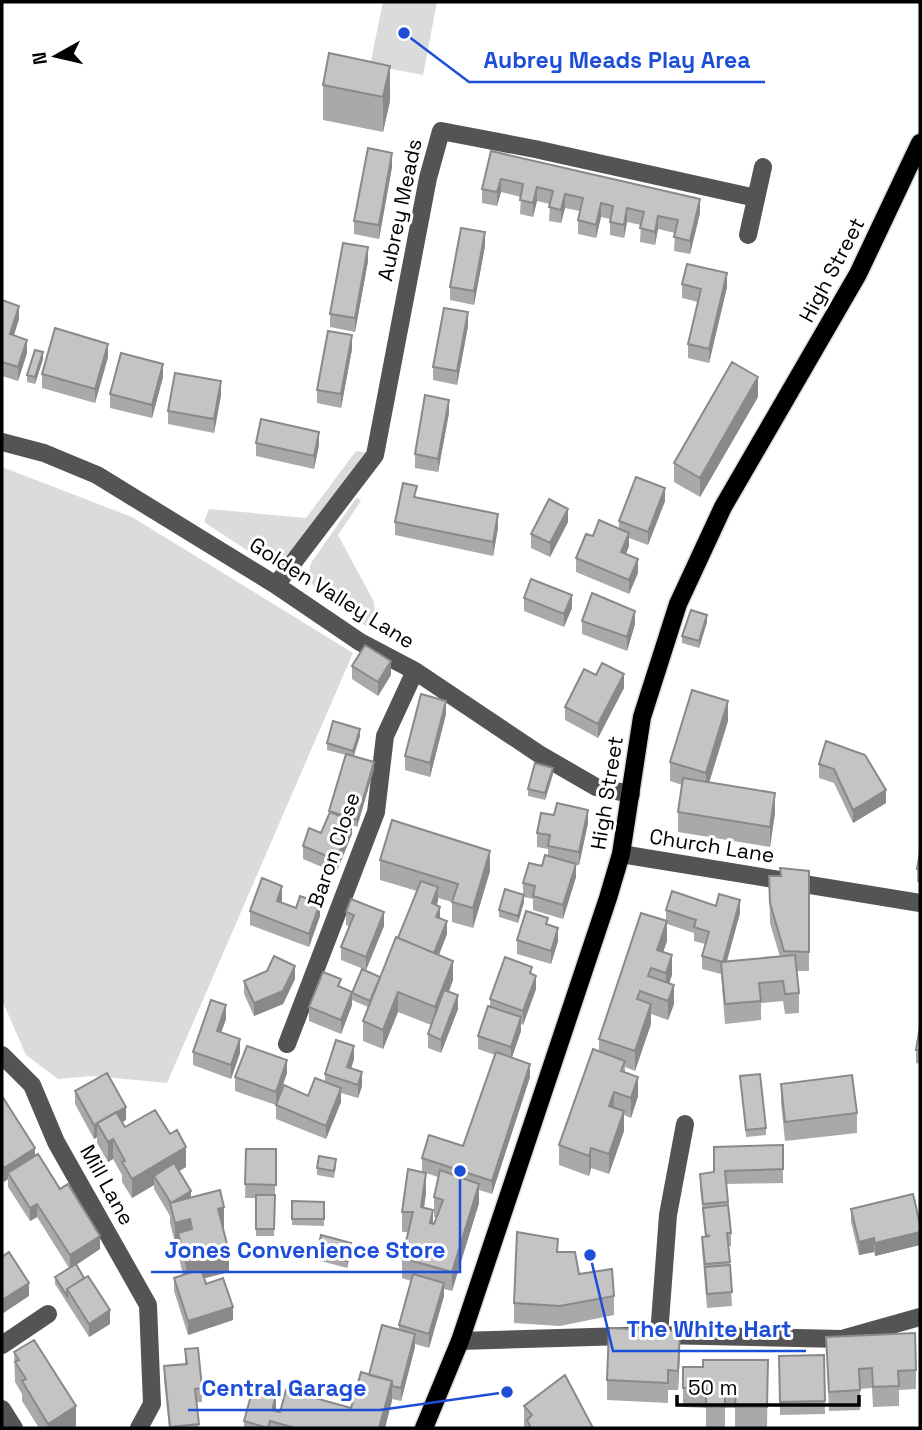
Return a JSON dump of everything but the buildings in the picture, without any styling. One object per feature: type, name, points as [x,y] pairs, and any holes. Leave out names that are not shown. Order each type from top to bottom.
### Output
[{"type":"main road","name":"High Street","points":[[424,1428],[460,1341],[504,1205],[573,1009],[621,853],[642,717],[678,604],[723,507],[845,299],[920,143]]},
{"type":"street","name":"Aubrey Meads","points":[[276,586],[375,455],[428,178],[441,131],[756,198]]},
{"type":"street","points":[[748,235],[763,167]]},
{"type":"street","name":"Golden Valley Lane","points":[[2,442],[44,453],[97,475],[276,586],[360,642],[415,670],[539,754],[596,787],[631,794]]},
{"type":"street","name":"Baron Close","points":[[287,1044],[376,812],[385,736],[415,670]]},
{"type":"street","name":"Church Lane","points":[[621,853],[920,904]]},
{"type":"street","name":"Mill Lane","points":[[2,1055],[32,1084],[56,1142],[148,1305],[152,1404],[139,1428]]},
{"type":"street","points":[[659,1335],[668,1215],[685,1124]]},
{"type":"street","points":[[2,1345],[48,1314]]},
{"type":"street","points":[[460,1341],[659,1335],[842,1339],[920,1317]]},
{"type":"street","points":[[2,1409],[14,1428]]},
{"type":"shaded area","points":[[383,2],[437,2],[423,75],[370,65]]},
{"type":"shaded area","points":[[356,451],[365,452],[296,550],[280,559],[257,557],[204,522],[209,509],[306,518]]},
{"type":"shaded area","points":[[2,467],[132,517],[353,653],[167,1083],[93,1076],[58,1079],[26,1055],[2,1000]]},
{"type":"shaded area","points":[[357,497],[361,501],[338,535],[374,602],[375,613],[367,627],[317,592],[308,577],[311,563]]},
{"type":"place","name":"Aubrey Meads Play Area","points":[[404,33]]},
{"type":"place","name":"Jones Convenience Store","points":[[460,1171]]},
{"type":"place","name":"The White Hart","points":[[590,1255]]},
{"type":"place","name":"Central Garage","points":[[507,1392]]}]
